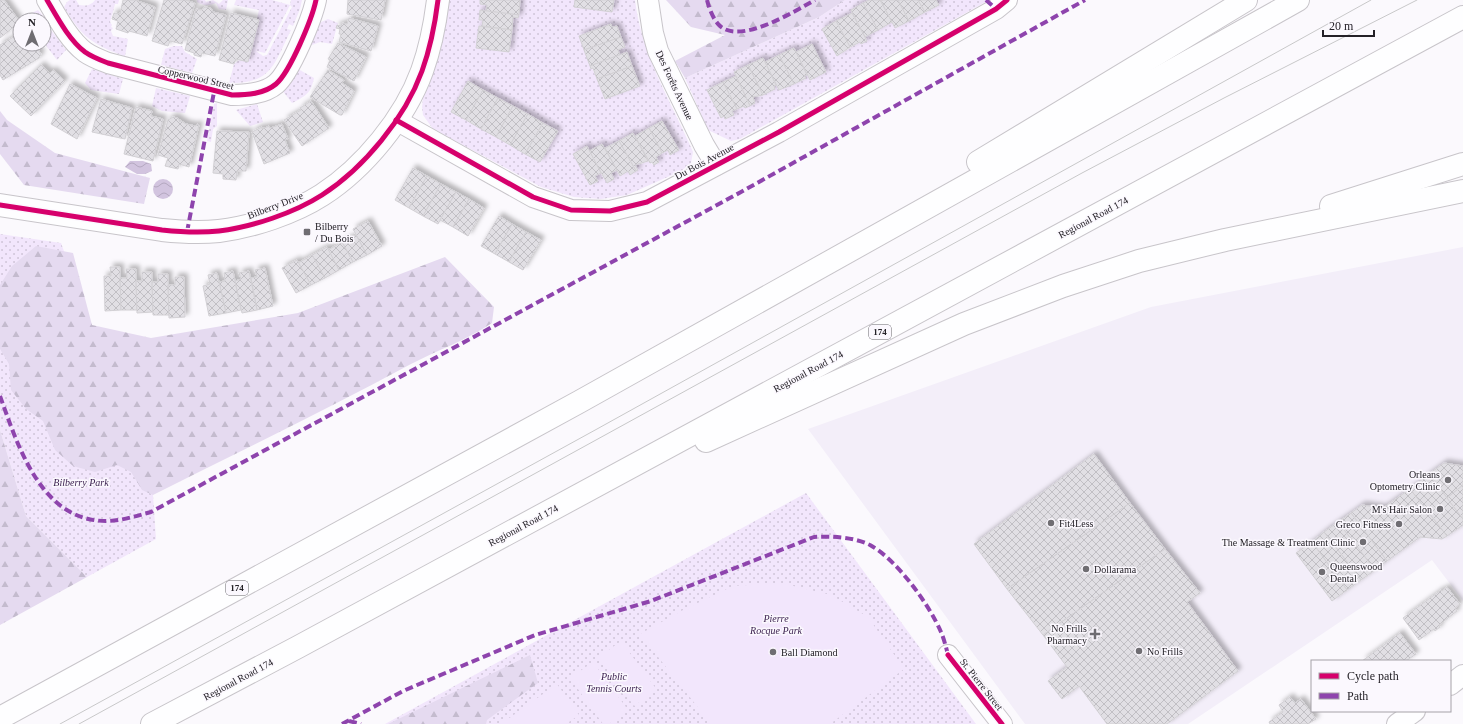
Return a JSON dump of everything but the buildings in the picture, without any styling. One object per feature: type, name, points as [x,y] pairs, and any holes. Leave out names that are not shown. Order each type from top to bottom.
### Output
[{"type":"main road","name":"Bilberry Drive","points":[[0,205],[162,230],[187,232],[221,231],[259,222],[292,210],[322,195],[359,165],[396,120],[422,72],[429,48],[438,0]]},
{"type":"main road","points":[[579,402],[1246,0]]},
{"type":"main road","name":"174","points":[[0,718],[579,402],[1298,0]]},
{"type":"main road","name":"Regional Road 174","points":[[152,724],[298,647],[1463,17]]},
{"type":"main road","points":[[1225,240],[1463,164]]},
{"type":"main road","points":[[298,647],[608,485],[964,324],[1063,286],[1132,263],[1225,240],[1463,191]]},
{"type":"street","name":"Copperwood Street","points":[[47,0],[72,38],[85,52],[93,57],[108,63],[232,96],[245,96],[264,91],[276,84],[285,73],[309,22],[316,0]]},
{"type":"street","name":"Des Forêts Avenue","points":[[648,0],[653,33],[658,51],[704,145],[716,165]]},
{"type":"street","name":"Du Bois Avenue","points":[[396,120],[533,197],[571,210],[610,211],[647,202],[779,132],[996,9],[1007,0]]},
{"type":"street","name":"St. Pierre Street","points":[[948,655],[1002,724]]},
{"type":"street","points":[[1451,684],[1463,675]]},
{"type":"street","points":[[1397,724],[1414,712]]},
{"type":"shaded area","points":[[1463,247],[1463,601],[1432,560],[1188,724],[1025,724],[808,429],[1151,307]]},
{"type":"green space","points":[[70,0],[76,0],[79,5],[88,5],[95,0],[119,0],[118,4],[115,4],[110,22],[112,25],[111,27],[113,28],[111,31],[113,36],[128,39],[125,56],[104,48],[88,38],[82,32],[64,7]]},
{"type":"green space","points":[[197,0],[205,0],[206,2],[213,0],[219,4],[223,0],[228,0],[226,10],[219,9],[216,3],[204,5],[197,2]]},
{"type":"green space","points":[[236,0],[272,0],[290,5],[291,0],[302,0],[293,26],[289,24],[287,29],[291,30],[270,70],[263,76],[254,80],[229,83],[234,64],[239,60],[247,61],[259,10],[234,5]],"holes":[[[290,5],[292,7],[267,55],[263,56],[256,51],[265,53]]]},
{"type":"green space","points":[[449,0],[480,0],[480,4],[487,5],[486,11],[479,20],[483,20],[482,26],[479,26],[476,48],[509,52],[513,17],[518,18],[520,0],[575,0],[574,7],[612,12],[614,0],[635,0],[644,41],[651,60],[693,152],[691,163],[681,171],[627,195],[601,199],[574,197],[541,187],[433,129],[423,115],[422,107],[424,91],[438,60]],"holes":[[[611,24],[612,27],[617,26],[625,47],[618,50],[620,55],[627,52],[640,86],[605,99],[579,36]],[[468,81],[557,131],[540,162],[451,112]],[[662,121],[679,150],[670,155],[668,150],[656,157],[659,162],[654,165],[648,161],[635,165],[638,170],[630,174],[628,171],[620,176],[617,170],[611,173],[614,179],[607,183],[601,173],[595,176],[598,181],[590,185],[573,154],[586,147],[589,151],[602,144],[605,148],[633,133],[635,136]]]},
{"type":"green space","points":[[666,0],[845,0],[819,17],[685,78],[675,61],[725,35],[691,27]]},
{"type":"green space","points":[[845,0],[869,0],[851,10],[852,13],[822,29],[837,56],[860,42],[861,44],[867,41],[865,37],[892,22],[896,28],[939,5],[936,0],[989,0],[740,139],[731,141],[708,130],[685,78],[819,17]],"holes":[[[812,44],[826,72],[810,80],[807,75],[804,76],[805,79],[779,90],[776,85],[774,86],[775,89],[758,97],[757,95],[753,97],[755,103],[732,111],[734,115],[726,119],[724,116],[721,118],[707,90],[736,76],[734,72],[763,58],[765,62],[793,48],[796,52]]]},
{"type":"green space","points":[[328,19],[338,23],[332,44],[320,42],[312,45],[308,44],[319,23]]},
{"type":"green space","points":[[52,31],[66,50],[57,60],[51,52]]},
{"type":"green space","points":[[174,46],[182,46],[185,52],[197,59],[192,73],[161,65],[165,49]]},
{"type":"green space","points":[[92,69],[123,79],[119,94],[91,90],[85,83]]},
{"type":"green space","points":[[298,69],[314,78],[307,94],[292,103],[282,90]]},
{"type":"green space","points":[[156,88],[190,96],[185,113],[162,111],[152,106]]},
{"type":"green space","points":[[217,103],[217,126],[213,129],[211,142],[207,141],[214,104]]},
{"type":"green space","points":[[257,104],[263,122],[250,126],[236,110]]},
{"type":"green space","points":[[0,111],[7,120],[55,153],[150,178],[144,204],[24,185],[0,154]]},
{"type":"green space","name":"Bilberry Park","points":[[0,234],[61,243],[153,495],[156,539],[87,577],[26,516],[0,430]]},
{"type":"green space","points":[[36,246],[73,253],[92,325],[151,338],[298,313],[445,257],[494,307],[492,323],[463,340],[411,364],[153,495],[142,490],[131,472],[117,465],[95,472],[73,466],[55,450],[43,421],[26,409],[11,390],[9,364],[0,349],[0,285],[12,266]]},
{"type":"green space","points":[[0,430],[26,516],[87,577],[0,625]]},
{"type":"green space","name":"Pierre Rocque Park","points":[[806,493],[976,724],[385,724]]},
{"type":"green space","name":"Ball Diamond","points":[[781,583],[831,595],[868,617],[904,669],[830,724],[711,724],[640,634],[683,610],[733,586]]},
{"type":"green space","points":[[621,641],[657,690],[634,706],[599,657]]},
{"type":"green space","points":[[530,655],[538,683],[487,720],[486,724],[388,724]]},
{"type":"green space","points":[[593,662],[628,710],[609,724],[603,724],[570,678]]},
{"type":"green space","points":[[557,684],[579,715],[566,724],[501,724]]},
{"type":"water","points":[[130,161],[143,161],[151,164],[152,171],[145,174],[137,174],[125,167]]},
{"type":"water","points":[[163,179],[170,182],[173,189],[170,196],[163,199],[156,196],[153,189],[156,182]]},
{"type":"tram line","points":[[60,724],[597,429],[1371,0]]},
{"type":"tram line","points":[[79,724],[1082,173],[1224,98],[1417,0]]},
{"type":"marked path","points":[[707,0],[715,20],[719,25],[728,30],[740,32],[767,24],[794,12],[815,0]]},
{"type":"marked path","points":[[986,0],[996,9]]},
{"type":"marked path","points":[[0,396],[24,458],[35,477],[49,495],[65,508],[84,518],[106,521],[123,519],[151,512],[741,192],[1085,0]]},
{"type":"marked path","points":[[187,232],[214,92]]},
{"type":"marked path","points":[[342,724],[403,691],[535,635],[651,601],[814,537],[835,537],[857,540],[870,545],[880,552],[901,571],[920,596],[936,621],[944,640],[948,655]]},
{"type":"marked path","points":[[349,721],[361,724]]},
{"type":"cycle path","points":[[47,0],[64,28],[74,41],[79,47],[93,57],[108,63],[232,95],[261,92],[276,84],[282,78],[300,45],[316,0]]},
{"type":"cycle path","points":[[0,205],[183,232],[219,231],[232,229],[259,223],[299,208],[322,195],[353,171],[368,156],[394,124],[415,89],[422,71],[432,36],[438,0]]},
{"type":"cycle path","points":[[396,120],[533,197],[571,210],[610,211],[647,202],[779,132],[996,9],[1007,0]]},
{"type":"cycle path","points":[[948,655],[1002,724]]},
{"type":"place","name":"Bilberry / Du Bois","points":[[307,232]]},
{"type":"place","name":"Orleans Optometry Clinic","points":[[1448,480]]},
{"type":"place","name":"M's Hair Salon","points":[[1440,509]]},
{"type":"place","name":"Fit4Less","points":[[1051,523]]},
{"type":"place","name":"Greco Fitness","points":[[1399,524]]},
{"type":"place","name":"The Massage & Treatment Clinic","points":[[1363,542]]},
{"type":"place","name":"Dollarama","points":[[1086,569]]},
{"type":"place","name":"Queenswood Dental","points":[[1322,572]]},
{"type":"place","name":"No Frills Pharmacy","points":[[1095,634]]},
{"type":"place","name":"No Frills","points":[[1139,651]]},
{"type":"place","name":"Ball Diamond","points":[[773,652]]},
{"type":"park label","name":"Public Tennis Courts","points":[[614,682]]}]
